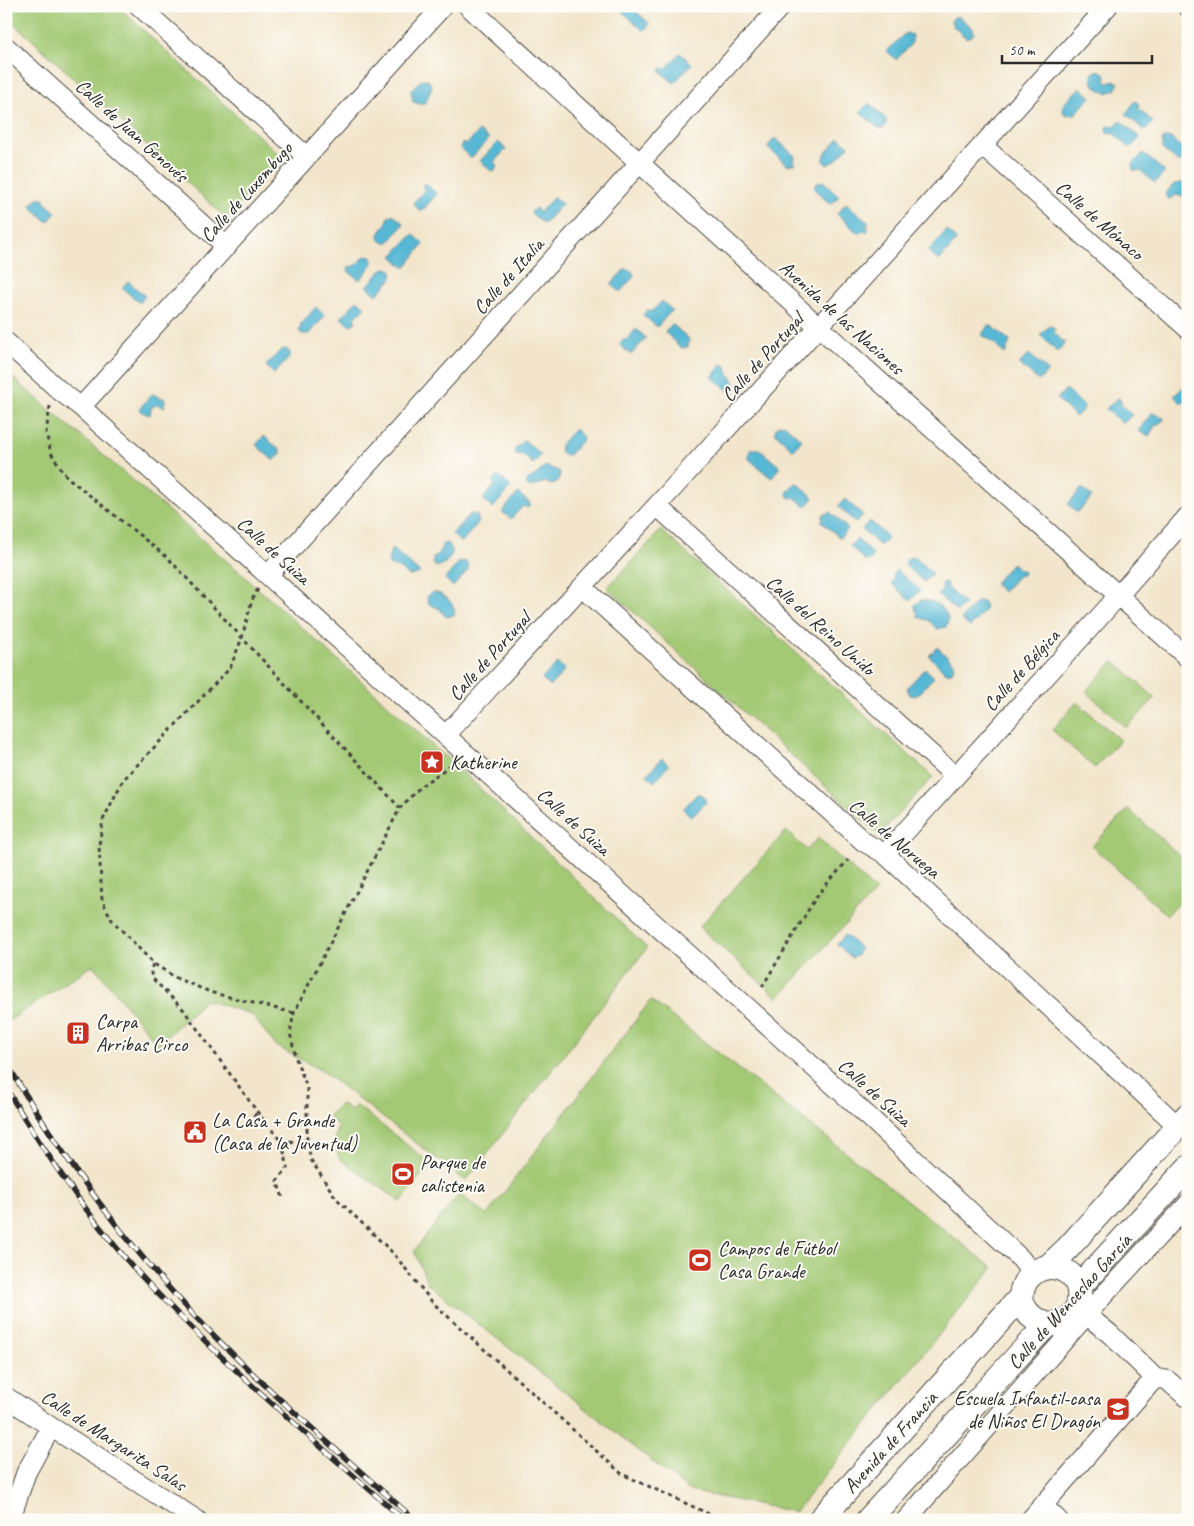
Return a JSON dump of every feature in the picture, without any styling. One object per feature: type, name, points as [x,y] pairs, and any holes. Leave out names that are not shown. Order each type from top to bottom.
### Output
[{"type":"street","points":[[139,6],[307,158]]},
{"type":"street","name":"Calle de Luxembugo","points":[[81,406],[444,6]]},
{"type":"street","name":"Avenida de las Naciones","points":[[468,6],[819,327],[1188,658]]},
{"type":"street","name":"Calle de Italia","points":[[264,580],[781,6]]},
{"type":"street","name":"Calle de Portugal","points":[[446,736],[657,506],[1108,6]]},
{"type":"street","name":"Calle de Juan Genovés","points":[[6,47],[227,247]]},
{"type":"street","name":"Calle de Mónaco","points":[[982,145],[1188,329]]},
{"type":"street","name":"Calle de Suiza","points":[[6,342],[60,391],[81,406],[264,580],[446,736],[870,1117],[1022,1259],[1040,1270]]},
{"type":"street","name":"Calle del Reino Unido","points":[[657,506],[955,776]]},
{"type":"street","name":"Calle de Bélgica","points":[[885,854],[1188,516]]},
{"type":"street","name":"Calle de Noruega","points":[[582,586],[864,842],[885,854],[1183,1120]]},
{"type":"street","name":"Avenida de Francia","points":[[820,1520],[1021,1297],[1026,1280],[1066,1249],[1183,1120]]},
{"type":"street","name":"Avenida de Francia","points":[[868,1520],[1047,1325],[1056,1325],[1065,1321],[1188,1168]]},
{"type":"street","name":"Calle de Wenceslao García","points":[[906,1520],[1081,1303],[1188,1204]]},
{"type":"street","points":[[1040,1270],[1061,1269],[1072,1276],[1081,1303],[1156,1378],[1168,1380],[1188,1398]]},
{"type":"street","points":[[1021,1297],[1025,1310],[1034,1320],[1047,1325]]},
{"type":"street","points":[[1030,1520],[1156,1378]]},
{"type":"street","name":"Calle de Margarita Salas","points":[[6,1397],[197,1520]]},
{"type":"street","points":[[10,1520],[26,1473],[50,1427]]},
{"type":"street","points":[[1043,1506],[1058,1520]]},
{"type":"path","points":[[50,404],[46,433],[51,453],[67,477],[168,558],[400,808]]},
{"type":"path","points":[[264,580],[252,600],[242,638],[230,668],[123,780],[103,820],[99,845],[102,900],[112,920],[154,964],[178,978],[213,993],[294,1013]]},
{"type":"path","points":[[456,762],[421,786],[400,808],[294,1013],[290,1033],[297,1062],[307,1087],[307,1142],[311,1160],[336,1198],[393,1253],[433,1303],[622,1474],[710,1514]]},
{"type":"path","points":[[762,987],[818,894],[848,860]]},
{"type":"path","points":[[154,964],[150,970],[150,975],[183,1009],[281,1141],[288,1167],[277,1181],[283,1198]]},
{"type":"path","points":[[253,1116],[258,1112]]},
{"type":"path","points":[[281,1141],[307,1142]]},
{"type":"green space","points":[[6,6],[117,6],[282,157],[226,218],[6,16]]},
{"type":"green space","points":[[6,372],[242,574],[468,777],[647,948],[466,1181],[322,1071],[276,1046],[251,1014],[205,1000],[158,1045],[93,965],[7,1022]]},
{"type":"green space","points":[[661,530],[933,777],[879,835],[607,588]]},
{"type":"green space","points":[[1114,661],[1155,698],[1126,728],[1086,691]]},
{"type":"green space","points":[[1077,702],[1120,740],[1095,768],[1052,730]]},
{"type":"green space","points":[[1128,809],[1188,863],[1188,893],[1167,915],[1092,846]]},
{"type":"green space","points":[[786,831],[807,850],[818,838],[876,891],[778,998],[699,927]]},
{"type":"green space","name":"Campos de Fútbol Casa Grande","points":[[651,1000],[993,1268],[795,1512],[690,1491],[428,1284],[414,1251],[459,1194],[487,1215]]},
{"type":"green space","points":[[342,1104],[351,1111],[356,1105],[430,1163],[401,1202],[340,1159],[334,1145],[338,1126],[330,1119],[329,1115]]},
{"type":"water","points":[[630,6],[650,24],[644,31],[617,7]]},
{"type":"water","points":[[958,16],[973,28],[974,33],[972,36],[966,38],[954,27],[951,22],[953,18]]},
{"type":"water","points":[[907,33],[912,35],[912,43],[896,60],[887,51]]},
{"type":"water","points":[[680,53],[692,64],[674,83],[660,71],[662,68],[665,70]]},
{"type":"water","points":[[1098,70],[1106,74],[1105,81],[1108,83],[1115,81],[1119,83],[1115,90],[1107,93],[1095,86],[1092,77],[1093,73]]},
{"type":"water","points":[[425,79],[432,86],[426,102],[420,104],[413,102],[411,90],[421,80]]},
{"type":"water","points":[[1080,87],[1091,97],[1074,115],[1066,115],[1063,112],[1063,105]]},
{"type":"water","points":[[1135,101],[1139,104],[1138,108],[1153,122],[1145,131],[1126,114]]},
{"type":"water","points":[[869,103],[886,119],[884,128],[878,128],[860,112]]},
{"type":"water","points":[[1121,121],[1140,138],[1130,148],[1113,133],[1109,134],[1106,131],[1108,126],[1114,127]]},
{"type":"water","points":[[479,131],[489,139],[471,158],[461,149],[461,145],[463,143],[467,144]]},
{"type":"water","points":[[775,138],[795,156],[794,164],[787,165],[767,147]]},
{"type":"water","points":[[839,138],[849,146],[833,163],[827,165],[823,161],[824,155]]},
{"type":"water","points":[[1164,138],[1171,138],[1188,153],[1179,163],[1161,148]]},
{"type":"water","points":[[498,142],[506,149],[494,162],[497,165],[495,170],[491,171],[480,161]]},
{"type":"water","points":[[1143,153],[1165,172],[1155,183],[1140,170],[1135,171],[1132,168],[1133,164]]},
{"type":"water","points":[[823,181],[839,196],[831,205],[815,190],[815,184]]},
{"type":"water","points":[[425,183],[437,194],[421,212],[413,203],[425,190],[422,187]]},
{"type":"water","points":[[1188,183],[1188,197],[1176,195],[1169,199],[1167,198],[1165,194],[1174,184]]},
{"type":"water","points":[[554,197],[562,204],[544,224],[531,213],[535,208],[540,212]]},
{"type":"water","points":[[38,198],[44,198],[44,202],[56,212],[48,222],[30,206]]},
{"type":"water","points":[[846,203],[869,223],[866,225],[868,228],[867,232],[861,231],[859,234],[837,214]]},
{"type":"water","points":[[393,214],[404,224],[389,242],[382,242],[379,235],[388,217]]},
{"type":"water","points":[[947,230],[957,240],[939,261],[928,251]]},
{"type":"water","points":[[413,234],[424,244],[405,268],[392,256]]},
{"type":"water","points":[[365,256],[372,257],[373,263],[361,279],[358,279],[349,272],[348,267],[355,266]]},
{"type":"water","points":[[388,268],[392,270],[393,277],[377,295],[367,286],[383,269]]},
{"type":"water","points":[[625,269],[632,271],[634,276],[620,292],[611,284]]},
{"type":"water","points":[[128,281],[145,296],[140,303],[122,288]]},
{"type":"water","points":[[357,300],[365,307],[355,318],[355,323],[350,325],[341,318]]},
{"type":"water","points":[[662,301],[672,310],[657,327],[643,315],[648,309],[651,312]]},
{"type":"water","points":[[316,307],[325,316],[309,334],[302,334],[299,331],[300,325]]},
{"type":"water","points":[[672,324],[689,339],[688,347],[681,348],[665,332]]},
{"type":"water","points":[[988,325],[992,326],[1010,341],[1005,354],[997,345],[982,335]]},
{"type":"water","points":[[1051,326],[1055,329],[1054,333],[1065,343],[1057,352],[1040,335]]},
{"type":"water","points":[[636,329],[646,338],[631,355],[619,344],[624,339],[626,341]]},
{"type":"water","points":[[286,349],[290,352],[290,357],[274,374],[266,366],[281,350]]},
{"type":"water","points":[[1029,354],[1048,371],[1039,381],[1019,364]]},
{"type":"water","points":[[722,364],[726,366],[735,383],[730,392],[712,377]]},
{"type":"water","points":[[1188,382],[1188,397],[1182,404],[1174,396]]},
{"type":"water","points":[[1066,389],[1085,407],[1076,417],[1057,399]]},
{"type":"water","points":[[152,394],[165,399],[164,407],[157,404],[151,408],[150,415],[142,412],[140,408]]},
{"type":"water","points":[[1119,398],[1121,405],[1132,415],[1123,424],[1106,409]]},
{"type":"water","points":[[1152,413],[1163,417],[1164,420],[1155,426],[1149,436],[1138,431]]},
{"type":"water","points":[[784,424],[802,440],[793,450],[775,433],[776,427]]},
{"type":"water","points":[[575,429],[584,438],[569,455],[563,455],[559,446]]},
{"type":"water","points":[[264,436],[282,452],[274,461],[256,445]]},
{"type":"water","points":[[524,440],[541,455],[533,464],[522,454],[515,453],[515,449]]},
{"type":"water","points":[[751,449],[759,449],[780,467],[771,478],[749,459]]},
{"type":"water","points":[[545,466],[559,471],[560,475],[557,483],[551,485],[546,482],[531,487],[527,486],[527,481]]},
{"type":"water","points":[[497,477],[501,478],[511,487],[493,508],[483,499],[495,485],[493,481]]},
{"type":"water","points":[[796,482],[814,498],[806,507],[794,497],[790,498],[787,496],[788,491]]},
{"type":"water","points":[[1082,488],[1092,497],[1077,513],[1068,504]]},
{"type":"water","points":[[518,493],[530,503],[530,506],[528,508],[523,506],[511,519],[502,512]]},
{"type":"water","points":[[845,499],[863,515],[856,523],[838,506]]},
{"type":"water","points":[[830,512],[848,529],[840,538],[822,522],[823,515]]},
{"type":"water","points":[[470,514],[477,515],[479,522],[461,543],[452,534]]},
{"type":"water","points":[[870,521],[888,537],[880,546],[862,529]]},
{"type":"water","points":[[857,539],[873,554],[871,560],[865,561],[850,546]]},
{"type":"water","points":[[449,544],[452,550],[452,555],[446,562],[436,567],[433,564],[433,558],[440,553],[442,545]]},
{"type":"water","points":[[393,549],[420,573],[410,576],[398,568],[389,565],[391,550]]},
{"type":"water","points":[[914,557],[932,573],[924,582],[906,566],[906,560]]},
{"type":"water","points":[[465,561],[468,564],[468,570],[453,587],[445,579],[459,562]]},
{"type":"water","points":[[1012,563],[1019,570],[1023,570],[1024,573],[1019,575],[1003,592],[994,584]]},
{"type":"water","points":[[896,570],[920,590],[910,601],[891,583],[894,580],[893,574]]},
{"type":"water","points":[[943,582],[947,583],[947,588],[965,604],[957,612],[938,595],[943,589],[941,585]]},
{"type":"water","points":[[432,592],[440,594],[451,603],[455,611],[454,615],[446,617],[440,609],[429,604],[427,597]]},
{"type":"water","points":[[921,600],[937,604],[945,611],[948,621],[946,627],[937,629],[928,620],[917,617],[918,613],[915,605]]},
{"type":"water","points":[[977,601],[984,602],[986,609],[970,627],[961,619]]},
{"type":"water","points":[[937,647],[955,664],[952,672],[946,673],[929,656]]},
{"type":"water","points":[[557,663],[565,670],[550,686],[542,679]]},
{"type":"water","points":[[925,668],[934,677],[916,696],[910,695],[907,688]]},
{"type":"water","points":[[662,758],[669,765],[654,782],[647,775]]},
{"type":"water","points":[[697,794],[703,795],[706,802],[692,817],[683,809]]},
{"type":"water","points":[[845,935],[860,948],[857,956],[851,958],[837,944]]},
{"type":"railway","points":[[6,1062],[68,1160],[114,1222],[164,1282],[244,1365],[300,1418],[415,1520]]},
{"type":"railway","points":[[6,1088],[70,1187],[105,1234],[143,1278],[238,1372],[404,1520]]},
{"type":"place","name":"Katherine","points":[[432,762]]},
{"type":"place","name":"Carpa Arribas Circo","points":[[78,1033]]},
{"type":"place","name":"La Casa + Grande (Casa de la Juventud)","points":[[195,1132]]},
{"type":"place","name":"Parque de calistenia","points":[[403,1174]]},
{"type":"place","name":"Campos de Fútbol Casa Grande","points":[[700,1260]]},
{"type":"place","name":"Escuela Infantil-casa de Niños El Dragón","points":[[1118,1409]]}]
